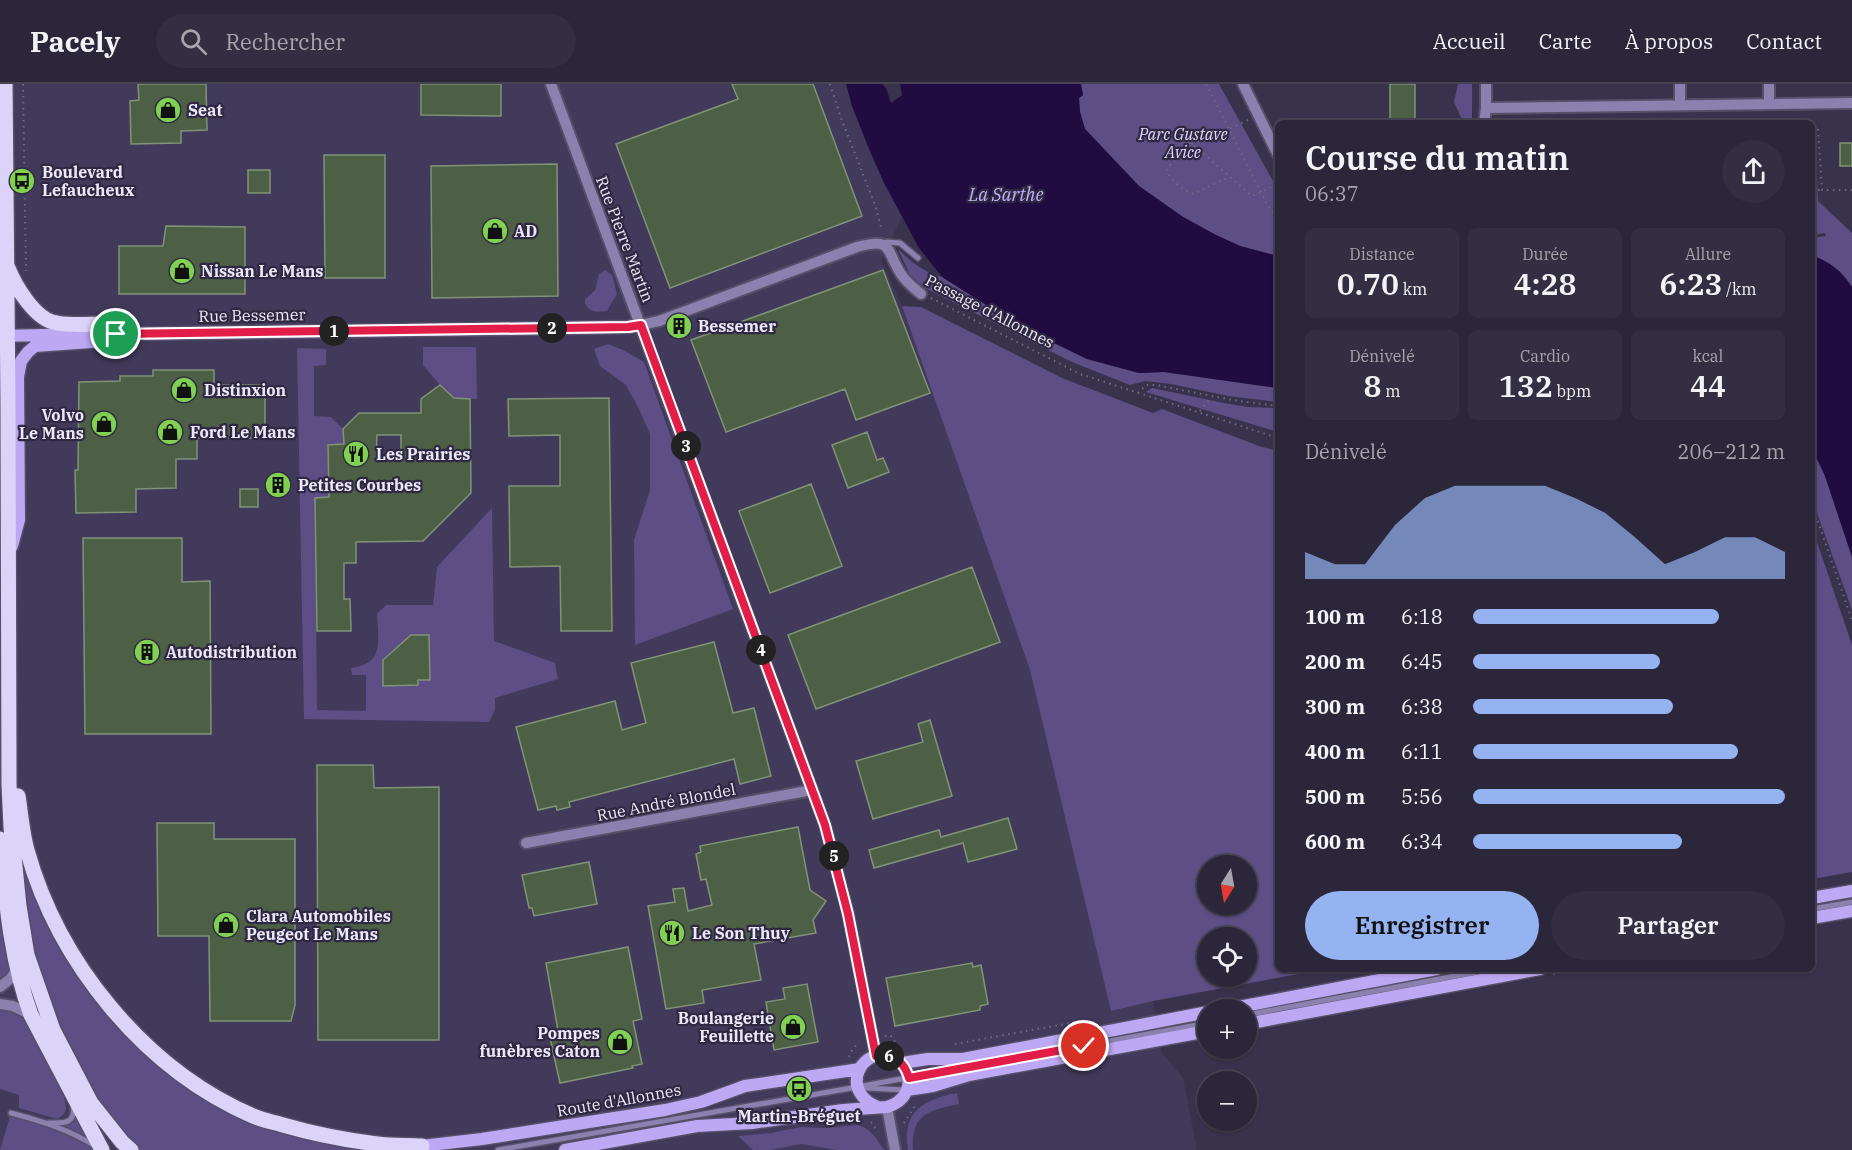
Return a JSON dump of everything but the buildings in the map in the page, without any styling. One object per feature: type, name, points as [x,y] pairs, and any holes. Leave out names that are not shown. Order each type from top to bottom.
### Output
[{"type":"main road","points":[[5,84],[7,262],[4,335],[9,561],[9,785],[19,906],[27,955],[53,1030],[91,1103],[131,1150]]},
{"type":"main road","points":[[7,262],[20,290],[44,318],[55,323],[105,324],[118,334],[105,340],[35,346],[21,361],[17,402],[19,520],[9,561]]},
{"type":"main road","name":"Rue Bessemer","points":[[4,335],[641,325]]},
{"type":"main road","points":[[9,785],[18,796],[26,849],[45,903],[77,963],[120,1018],[162,1060],[202,1089],[253,1116],[305,1131],[379,1145],[422,1146]]},
{"type":"main road","points":[[0,838],[10,936],[25,999],[31,1015],[102,1150]]},
{"type":"main road","points":[[1815,897],[1852,891]]},
{"type":"main road","points":[[1815,917],[1852,910]]},
{"type":"main road","points":[[1257,1003],[1421,972]]},
{"type":"main road","points":[[1257,1022],[1524,972]]},
{"type":"main road","points":[[882,1107],[865,1100],[857,1087],[860,1069],[864,1063],[876,1056],[890,1056],[902,1063],[928,1059],[963,1059],[1197,1014]]},
{"type":"main road","points":[[908,1084],[933,1086],[969,1075],[1197,1033]]},
{"type":"main road","points":[[565,1150],[697,1126],[752,1123],[882,1107],[899,1101],[908,1084],[902,1063]]},
{"type":"main road","name":"Route d'Allonnes","points":[[381,1150],[482,1139],[665,1110],[701,1102],[745,1086],[860,1069]]},
{"type":"street","name":"Rue Pierre Martin","points":[[551,84],[825,825],[837,869],[876,1056]]},
{"type":"street","points":[[1243,84],[1275,149]]},
{"type":"street","points":[[1484,120],[1485,84]]},
{"type":"street","points":[[1680,84],[1680,104]]},
{"type":"street","points":[[1769,84],[1769,104]]},
{"type":"street","points":[[1486,108],[1852,103]]},
{"type":"street","points":[[641,325],[659,321],[857,247],[874,242],[882,244]]},
{"type":"street","name":"Passage d'Allonnes","points":[[882,244],[888,249],[901,274],[921,294]]},
{"type":"street","name":"Rue André Blondel","points":[[526,843],[812,790]]},
{"type":"street","points":[[0,987],[18,968]]},
{"type":"street","points":[[0,1004],[13,1006],[31,1015]]},
{"type":"street","points":[[882,1107],[895,1150]]},
{"type":"lane","points":[[882,244],[900,243],[918,258]]},
{"type":"lane","points":[[1815,908],[1852,902]]},
{"type":"lane","points":[[1257,1013],[1477,972]]},
{"type":"lane","points":[[498,1150],[857,1087],[908,1084],[1197,1025]]},
{"type":"lane","points":[[49,1046],[57,1070],[72,1100],[74,1113],[64,1124],[49,1123]]},
{"type":"lane","points":[[857,1087],[908,1084]]},
{"type":"lane","points":[[11,1113],[49,1123],[77,1134],[102,1150]]},
{"type":"path","points":[[20,290],[26,280],[23,84]]},
{"type":"path","points":[[830,84],[841,118],[876,204],[882,230],[882,244]]},
{"type":"path","points":[[1206,84],[1260,192],[1275,214]]},
{"type":"path","points":[[1229,177],[1194,194],[1186,191],[1169,176],[1167,169],[1182,147],[1203,141],[1258,115]]},
{"type":"path","points":[[1815,129],[1818,129],[1821,190]]},
{"type":"path","points":[[1191,144],[1252,196],[1275,185]]},
{"type":"path","points":[[1815,190],[1852,190]]},
{"type":"path","name":"Passage d'Allonnes","points":[[921,294],[1080,374],[1275,437]]},
{"type":"path","points":[[1138,393],[1146,385],[1156,385],[1211,397],[1275,406]]},
{"type":"path","points":[[1199,412],[1211,397]]},
{"type":"path","points":[[1815,513],[1852,620]]},
{"type":"shaded area","points":[[0,84],[846,84],[869,149],[902,217],[881,260],[902,306],[1030,670],[1111,1010],[1153,1001],[1162,1053],[1183,1078],[1197,1150],[0,1150]]},
{"type":"green space","name":"Parc Gustave Avice","points":[[1081,84],[1219,84],[1275,185],[1275,255],[1240,246],[1216,235],[1183,217],[1139,186],[1085,129],[1079,98],[1083,95]]},
{"type":"green space","points":[[1458,84],[1472,84],[1472,120],[1462,120],[1454,102]]},
{"type":"green space","points":[[1815,129],[1818,201],[1852,233],[1852,287],[1835,268],[1815,256],[1815,238],[1826,236],[1825,233],[1815,235]]},
{"type":"green space","points":[[898,249],[918,266],[942,277],[1021,327],[1087,359],[1139,373],[1164,372],[1275,388],[1275,402],[1145,381],[1130,385],[1072,362],[925,288],[910,275]]},
{"type":"green space","points":[[605,270],[612,275],[617,294],[607,311],[594,311],[589,309],[585,299],[595,290],[599,274]]},
{"type":"green space","points":[[902,306],[921,307],[1062,378],[1153,413],[1162,409],[1275,450],[1275,972],[1310,972],[1257,982],[1257,927],[1197,927],[1197,987],[1229,987],[1111,1011],[1030,670]]},
{"type":"green space","points":[[608,344],[644,362],[733,609],[635,645],[634,540],[650,490],[650,434],[626,385],[600,366],[594,349]]},
{"type":"green space","points":[[423,347],[476,347],[477,399],[454,398],[440,385],[423,365]]},
{"type":"green space","points":[[297,348],[326,349],[326,365],[314,366],[314,416],[331,417],[343,429],[344,444],[328,445],[329,493],[338,497],[315,498],[317,710],[366,711],[366,675],[352,675],[351,668],[370,662],[374,656],[378,641],[377,614],[386,605],[433,605],[437,567],[492,508],[494,641],[555,663],[558,679],[495,698],[495,710],[489,722],[304,719]]},
{"type":"green space","points":[[1152,388],[1248,407],[1275,408],[1275,431],[1146,392]]},
{"type":"green space","points":[[1815,454],[1825,476],[1852,557],[1852,610],[1815,507]]},
{"type":"green space","points":[[1815,536],[1852,645],[1852,872],[1815,878]]},
{"type":"green space","points":[[18,796],[26,849],[77,963],[162,1061],[253,1116],[443,1150],[131,1150],[91,1103],[27,955]]},
{"type":"green space","points":[[0,883],[10,964],[0,982]]},
{"type":"green space","points":[[0,1011],[12,1012],[22,1017],[41,1046],[56,1076],[65,1102],[66,1109],[57,1119],[19,1108],[19,1095],[0,1089]]},
{"type":"green space","points":[[957,1093],[959,1104],[931,1112],[919,1121],[915,1128],[913,1150],[908,1150],[908,1126],[918,1110],[934,1099]]},
{"type":"green space","points":[[11,1113],[49,1123],[64,1123],[74,1113],[102,1150],[0,1150]]},
{"type":"green space","points":[[856,1125],[869,1131],[884,1150],[837,1150],[801,1144],[771,1150],[753,1150],[738,1136],[801,1127],[827,1128]]},
{"type":"water","name":"La Sarthe","points":[[846,84],[882,84],[886,88],[891,103],[902,95],[900,84],[1081,84],[1083,95],[1079,98],[1080,112],[1085,129],[1139,186],[1183,217],[1216,235],[1240,246],[1275,255],[1275,388],[1164,372],[1139,373],[1087,359],[1021,327],[942,277],[919,248],[884,183],[852,106]]},
{"type":"water","points":[[1815,256],[1835,268],[1852,287],[1852,557],[1825,476],[1815,454]]},
{"type":"place","name":"Seat","points":[[168,110]]},
{"type":"place","name":"Boulevard Lefaucheux","points":[[22,181]]},
{"type":"place","name":"AD","points":[[495,231]]},
{"type":"place","name":"Nissan Le Mans","points":[[182,271]]},
{"type":"place","name":"Bessemer","points":[[679,326]]},
{"type":"place","name":"Distinxion","points":[[184,390]]},
{"type":"place","name":"Volvo Le Mans","points":[[104,424]]},
{"type":"place","name":"Ford Le Mans","points":[[170,432]]},
{"type":"place","name":"Les Prairies","points":[[356,454]]},
{"type":"place","name":"Petites Courbes","points":[[278,485]]},
{"type":"place","name":"Autodistribution","points":[[147,652]]},
{"type":"place","name":"Clara Automobiles Peugeot Le Mans","points":[[226,925]]},
{"type":"place","name":"Le Son Thuy","points":[[672,933]]},
{"type":"place","name":"Boulangerie Feuillette","points":[[793,1027]]},
{"type":"place","name":"Pompes funèbres Caton","points":[[620,1042]]},
{"type":"place","name":"Martin-Bréguet","points":[[799,1089]]},
{"type":"route","points":[[116,334],[641,325],[825,825],[848,914],[876,1056],[883,1055],[897,1059],[907,1070],[909,1078],[1084,1046]]}]
